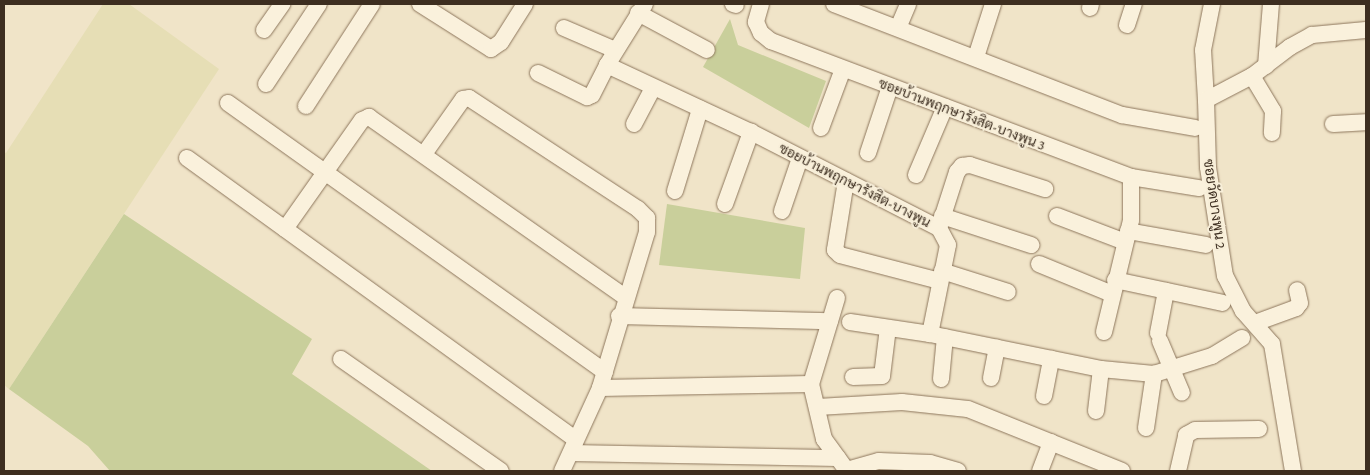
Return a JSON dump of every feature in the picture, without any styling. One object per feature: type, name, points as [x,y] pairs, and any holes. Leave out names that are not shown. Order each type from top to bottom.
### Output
[{"type":"street","points":[[264,30],[282,4]]},
{"type":"street","points":[[266,84],[319,4]]},
{"type":"street","points":[[306,106],[372,4]]},
{"type":"street","points":[[424,5],[491,49],[501,42],[526,4]]},
{"type":"street","name":"ซอยบ้านพฤกษารังสิต-บางพูน 3","points":[[761,4],[756,22],[761,33],[771,41],[1131,177],[1199,188]]},
{"type":"street","points":[[834,4],[976,57],[1122,116],[1195,128]]},
{"type":"street","points":[[898,28],[908,4]]},
{"type":"street","points":[[1128,25],[1134,4]]},
{"type":"street","name":"ซอยวัดบางพูน 2","points":[[1212,4],[1203,50],[1208,167],[1225,276],[1243,311],[1272,344],[1293,471]]},
{"type":"street","points":[[1266,66],[1271,4]]},
{"type":"street","points":[[976,57],[990,5]]},
{"type":"street","points":[[538,73],[586,97],[592,95],[611,57],[642,7],[708,50]]},
{"type":"street","name":"ซอยบ้านพฤกษารังสิต-บางพูน","points":[[564,28],[611,57],[653,88],[751,132],[846,181],[941,222],[948,245],[941,276],[938,336],[941,379]]},
{"type":"street","points":[[1206,100],[1255,80],[1266,66],[1312,34],[1366,30]]},
{"type":"street","points":[[821,128],[843,69]]},
{"type":"street","points":[[1255,80],[1269,100],[1273,112],[1272,133]]},
{"type":"street","points":[[868,153],[890,87]]},
{"type":"street","points":[[634,124],[653,88]]},
{"type":"street","points":[[424,154],[463,99],[470,98],[638,209],[647,218],[647,232],[625,297],[600,388],[562,471]]},
{"type":"street","points":[[228,103],[604,372]]},
{"type":"street","points":[[916,174],[945,108]]},
{"type":"street","points":[[675,191],[700,109]]},
{"type":"street","points":[[285,229],[362,120],[369,116],[625,297]]},
{"type":"street","points":[[1333,124],[1366,122]]},
{"type":"street","points":[[726,204],[751,132]]},
{"type":"street","points":[[187,158],[285,229],[574,447],[844,466],[879,462],[930,463],[958,471]]},
{"type":"street","points":[[782,211],[800,158]]},
{"type":"street","points":[[1031,245],[941,222],[956,172],[962,166],[970,165],[1045,189]]},
{"type":"street","points":[[1104,332],[1126,236],[1131,177]]},
{"type":"street","points":[[846,181],[835,250],[840,255],[1008,292]]},
{"type":"street","points":[[1057,216],[1126,236],[1206,245]]},
{"type":"street","points":[[1038,264],[1114,287],[1166,291],[1223,303]]},
{"type":"street","points":[[1255,323],[1296,308],[1300,303],[1297,290]]},
{"type":"street","points":[[1166,291],[1159,337],[1182,393]]},
{"type":"street","points":[[836,298],[811,384],[818,407],[824,439],[844,466]]},
{"type":"street","points":[[620,316],[830,321]]},
{"type":"street","points":[[850,322],[938,336],[1101,369],[1154,374],[1212,356],[1242,338]]},
{"type":"street","points":[[853,377],[882,376],[888,328]]},
{"type":"street","points":[[991,378],[996,348]]},
{"type":"street","points":[[341,359],[501,471]]},
{"type":"street","points":[[1044,396],[1051,359]]},
{"type":"street","points":[[1096,411],[1101,369]]},
{"type":"street","points":[[1146,428],[1154,374]]},
{"type":"street","points":[[600,388],[811,384]]},
{"type":"street","points":[[818,407],[902,402],[968,409],[1122,471]]},
{"type":"street","points":[[1178,471],[1186,435],[1195,430],[1259,429]]},
{"type":"street","points":[[1040,471],[1051,442]]},
{"type":"shaded area","points":[[103,4],[129,4],[219,69],[9,389],[4,385],[4,152],[6,153]]},
{"type":"green space","points":[[730,19],[738,45],[826,81],[809,128],[703,67]]},
{"type":"green space","points":[[667,204],[805,228],[800,279],[659,265]]},
{"type":"green space","points":[[124,214],[312,339],[292,374],[432,471],[110,471],[88,446],[9,389]]}]
